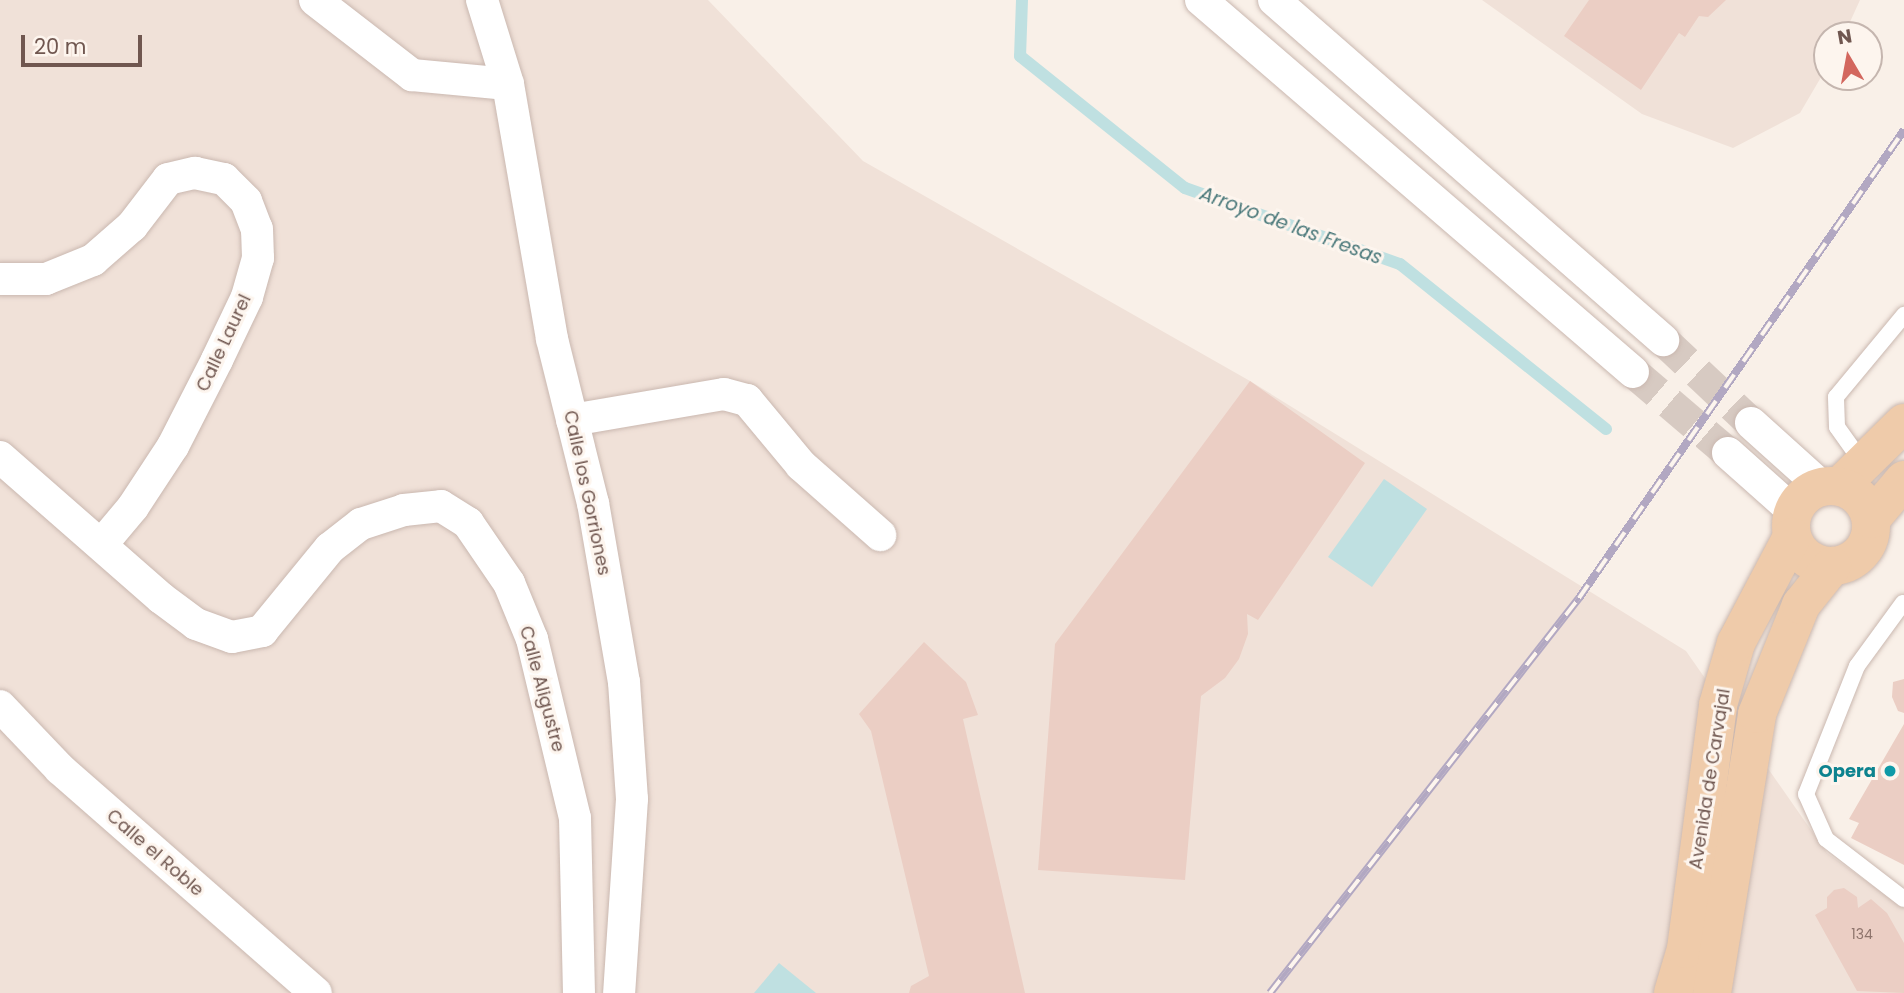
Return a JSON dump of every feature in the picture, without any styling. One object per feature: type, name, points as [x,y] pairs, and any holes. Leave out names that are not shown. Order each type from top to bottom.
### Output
[{"type":"main road","name":"Avenida de Carvajal","points":[[1673,993],[1686,949],[1718,705],[1735,643],[1821,496],[1904,423]]},
{"type":"main road","points":[[1871,519],[1865,504],[1821,496],[1808,558],[1832,566],[1862,551],[1871,519],[1904,480]]},
{"type":"main road","name":"Avenida de Carvajal","points":[[1712,993],[1757,714],[1801,605],[1832,566]]},
{"type":"street","points":[[315,0],[412,75],[508,84]]},
{"type":"street","name":"Calle los Gorriones","points":[[482,0],[508,84],[552,339],[593,503],[624,682],[632,799],[620,993]]},
{"type":"street","points":[[1201,0],[1633,372]]},
{"type":"street","points":[[1274,0],[1663,340]]},
{"type":"street","name":"Calle Laurel","points":[[0,279],[46,279],[93,260],[132,226],[168,179],[195,173],[224,179],[246,201],[257,229],[258,258],[247,297],[217,360],[173,446],[133,507],[102,544]]},
{"type":"street","points":[[572,420],[723,394],[747,400],[802,465],[880,535]]},
{"type":"street","points":[[1751,423],[1821,496]]},
{"type":"street","points":[[1728,453],[1821,496]]},
{"type":"street","name":"Calle Aligustre","points":[[0,457],[196,624],[232,636],[262,631],[330,548],[361,524],[404,510],[441,506],[468,523],[509,583],[532,639],[575,818],[579,993]]},
{"type":"street","name":"Calle el Roble","points":[[0,706],[60,769],[316,993]]},
{"type":"lane","points":[[1821,496],[1837,427],[1836,397],[1904,315]]},
{"type":"lane","points":[[1903,603],[1857,666],[1806,794],[1826,839],[1904,899]]},
{"type":"shaded area","points":[[0,0],[708,0],[863,161],[1250,381],[1686,651],[1827,853],[1904,908],[1904,993],[0,993]]},
{"type":"shaded area","points":[[1482,0],[1860,0],[1850,21],[1813,21],[1813,91],[1800,113],[1733,148],[1642,114]]},
{"type":"water","points":[[1384,479],[1427,509],[1372,587],[1328,557]]},
{"type":"water","points":[[779,963],[816,993],[754,993]]},
{"type":"building","points":[[1589,0],[1726,0],[1708,17],[1699,16],[1685,37],[1679,33],[1641,90],[1564,36]]},
{"type":"building","points":[[1250,381],[1365,463],[1258,620],[1247,614],[1248,634],[1239,659],[1225,678],[1201,696],[1185,880],[1038,870],[1055,644]]},
{"type":"building","points":[[924,642],[966,682],[978,715],[963,719],[1025,993],[909,993],[911,986],[929,976],[871,731],[859,714]]},
{"type":"building","points":[[1904,679],[1904,713],[1898,711],[1892,697],[1893,682]]},
{"type":"building","name":"Opera","points":[[1904,724],[1904,865],[1851,838],[1859,823],[1849,819]]},
{"type":"building","points":[[1844,888],[1857,897],[1858,908],[1871,899],[1887,913],[1904,943],[1904,993],[1857,991],[1815,915],[1827,908],[1827,897],[1834,890]]},
{"type":"waterway","name":"Arroyo de las Fresas","points":[[1022,0],[1020,56],[1185,188],[1400,264],[1606,429]]},
{"type":"tunnel","points":[[1663,340],[1751,423]]},
{"type":"tunnel","points":[[1633,372],[1728,453]]},
{"type":"railway","points":[[1270,993],[1579,598],[1904,130]]},
{"type":"place","name":"Opera","points":[[1890,771]]}]
